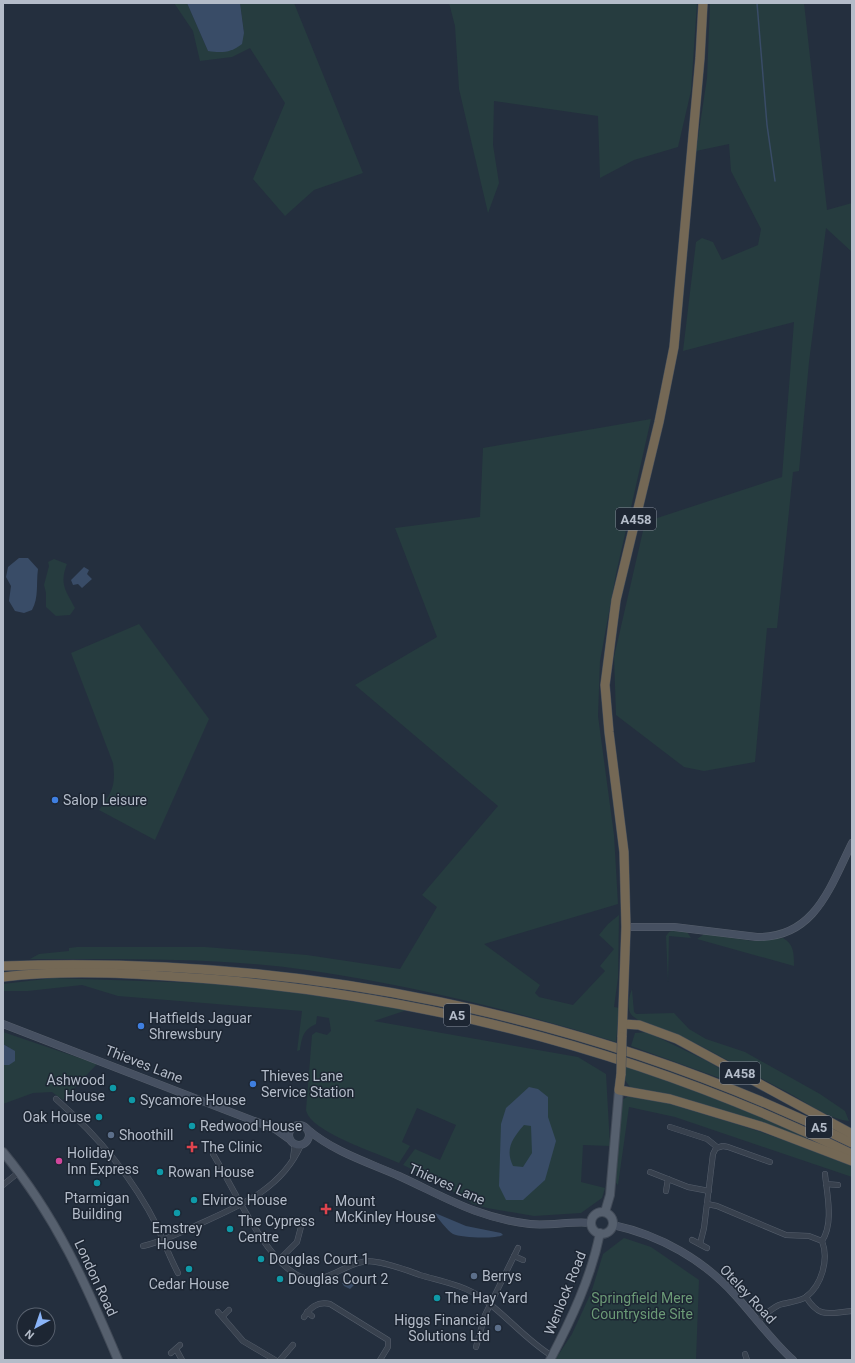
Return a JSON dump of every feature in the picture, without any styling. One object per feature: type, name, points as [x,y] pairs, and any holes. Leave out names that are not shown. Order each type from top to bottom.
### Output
[{"type":"highway","name":"A458","points":[[619,1090],[621,1074],[626,927],[624,852],[609,732],[605,685],[616,600],[659,422],[674,347],[700,58],[703,3]]},
{"type":"highway","name":"A5","points":[[3,966],[104,964],[178,967],[259,973],[402,994],[517,1019],[628,1052],[708,1079],[786,1112],[852,1143]]},
{"type":"highway","name":"A5","points":[[3,977],[40,974],[109,974],[181,977],[327,991],[444,1012],[612,1056],[718,1094],[852,1154]]},
{"type":"highway","name":"A458","points":[[623,1024],[639,1025],[676,1039],[852,1134]]},
{"type":"highway","points":[[619,1090],[670,1098],[763,1127],[852,1161]]},
{"type":"main road","points":[[626,927],[674,927],[756,938],[768,938],[791,931],[807,920],[826,897],[852,843]]},
{"type":"main road","name":"Thieves Lane","points":[[3,1024],[275,1129],[298,1142]]},
{"type":"main road","name":"A458","points":[[605,1212],[610,1195],[619,1090]]},
{"type":"main road","points":[[275,1129],[292,1127],[300,1124],[323,1142]]},
{"type":"main road","points":[[292,1127],[289,1133],[298,1142],[323,1142]]},
{"type":"main road","points":[[298,1142],[309,1132],[307,1129]]},
{"type":"main road","name":"Thieves Lane","points":[[323,1142],[439,1197],[486,1215],[532,1224],[591,1223]]},
{"type":"main road","name":"London Road","points":[[3,1152],[19,1172],[65,1242],[96,1307],[118,1360]]},
{"type":"main road","points":[[605,1212],[611,1216],[613,1225],[606,1233],[600,1233],[594,1230],[591,1223],[595,1214],[605,1212]]},
{"type":"main road","name":"Oteley Road","points":[[613,1225],[650,1236],[692,1258],[714,1274],[736,1295],[757,1321],[793,1360]]},
{"type":"main road","name":"Wenlock Road","points":[[551,1358],[579,1300],[600,1233]]},
{"type":"street","points":[[56,1099],[84,1125],[120,1164],[156,1225],[178,1273]]},
{"type":"street","points":[[670,1127],[707,1139],[717,1147],[728,1147],[766,1162]]},
{"type":"street","points":[[143,1246],[163,1240],[242,1205],[269,1187],[293,1158],[298,1142]]},
{"type":"street","points":[[700,1244],[703,1234],[713,1154],[717,1147]]},
{"type":"street","points":[[213,1154],[263,1241],[279,1260],[295,1274],[302,1278],[316,1280],[324,1278],[360,1261],[377,1262],[458,1286],[481,1297],[551,1358]]},
{"type":"street","points":[[3,1185],[19,1172]]},
{"type":"street","points":[[650,1172],[688,1187],[709,1191]]},
{"type":"street","points":[[757,1321],[774,1308],[806,1297],[813,1290],[822,1271],[826,1253],[822,1241],[828,1231],[825,1174]]},
{"type":"street","points":[[666,1191],[668,1179]]},
{"type":"street","points":[[826,1184],[838,1185]]},
{"type":"street","points":[[707,1204],[716,1206],[786,1235],[809,1236],[822,1241]]},
{"type":"street","points":[[279,1260],[297,1242],[302,1223]]},
{"type":"street","points":[[692,1240],[707,1248]]},
{"type":"street","points":[[476,1348],[490,1305],[518,1248]]},
{"type":"street","points":[[514,1256],[523,1260]]},
{"type":"street","points":[[806,1297],[812,1307],[820,1313],[852,1311]]},
{"type":"street","points":[[304,1317],[307,1312],[319,1303],[330,1304],[384,1337],[389,1343],[380,1360]]},
{"type":"street","points":[[223,1316],[229,1310]]},
{"type":"street","points":[[218,1312],[243,1341],[275,1360]]},
{"type":"street","points":[[307,1312],[312,1316]]},
{"type":"street","points":[[280,1360],[293,1345]]},
{"type":"street","points":[[171,1352],[178,1347],[182,1360]]},
{"type":"green space","points":[[174,3],[187,3],[208,51],[244,33],[240,3],[294,3],[363,173],[314,190],[285,216],[253,179],[285,103],[250,48],[232,57],[200,61],[193,31]]},
{"type":"green space","points":[[449,3],[697,3],[691,91],[678,147],[634,160],[600,178],[598,116],[494,101],[493,145],[499,183],[488,213],[459,89],[455,26]]},
{"type":"green space","points":[[710,3],[804,3],[827,210],[852,203],[852,252],[826,228],[809,362],[799,471],[793,472],[777,628],[767,628],[755,762],[704,771],[684,767],[616,715],[614,657],[645,522],[782,477],[794,322],[683,351],[696,242],[702,238],[713,242],[722,260],[758,245],[761,229],[731,171],[729,144],[696,151],[707,78]]},
{"type":"green space","points":[[651,419],[616,574],[600,661],[598,716],[614,835],[618,904],[484,944],[540,985],[535,993],[539,997],[573,1005],[605,971],[600,966],[614,949],[599,935],[608,924],[619,915],[618,978],[614,1007],[619,1008],[616,1042],[463,1000],[385,983],[307,970],[204,961],[30,959],[39,954],[69,951],[69,948],[77,947],[205,947],[307,955],[400,969],[437,907],[422,895],[498,806],[355,685],[437,637],[395,528],[480,517],[483,448]]},
{"type":"green space","points":[[54,559],[67,564],[64,582],[66,592],[75,608],[70,615],[56,616],[46,607],[46,593],[44,585],[49,566],[48,562]]},
{"type":"green space","points":[[139,624],[209,719],[155,840],[99,810],[112,788],[114,778],[113,763],[71,653]]},
{"type":"green space","points":[[672,931],[687,932],[691,938],[669,936],[668,982],[666,936]]},
{"type":"green space","points":[[704,934],[753,941],[783,938],[787,940],[791,946],[794,966],[697,939]]},
{"type":"green space","points":[[53,978],[201,983],[274,989],[407,1010],[374,1021],[578,1057],[606,1074],[610,1146],[583,1145],[581,1182],[605,1188],[602,1198],[581,1213],[534,1216],[487,1208],[473,1204],[436,1181],[403,1165],[415,1149],[440,1160],[456,1125],[417,1108],[402,1142],[410,1146],[399,1163],[346,1141],[319,1126],[310,1118],[306,1110],[312,1035],[316,1032],[327,1035],[331,1031],[329,1018],[317,1016],[316,1024],[306,1031],[300,1050],[297,1051],[302,1011],[118,996],[82,985],[28,991],[3,991],[3,984]]},
{"type":"green space","points":[[632,989],[634,1012],[636,1014],[674,1013],[689,1029],[706,1039],[745,1052],[820,1094],[845,1111],[849,1121],[841,1120],[818,1110],[707,1049],[679,1035],[650,1026],[634,1017],[629,1011],[629,1000]]},
{"type":"green space","points":[[3,1032],[97,1064],[63,1100],[52,1092],[33,1093],[3,1104],[3,1065],[9,1065],[9,1047],[3,1044]]},
{"type":"green space","points":[[647,1032],[705,1060],[740,1080],[739,1085],[631,1046],[635,1033]]},
{"type":"green space","points":[[625,1066],[715,1098],[810,1137],[809,1141],[690,1100],[630,1087],[624,1079]]},
{"type":"green space","points":[[630,1095],[680,1107],[746,1127],[799,1146],[852,1166],[852,1177],[675,1117],[629,1107],[618,1185],[615,1182],[621,1107],[622,1100]]},
{"type":"green space","name":"Springfield Mere Countryside Site","points":[[624,1238],[651,1247],[699,1280],[696,1360],[555,1360],[572,1334],[591,1293],[603,1254]]},
{"type":"water","points":[[187,3],[240,3],[244,33],[242,44],[226,52],[208,51]]},
{"type":"water","points":[[19,558],[28,558],[38,569],[36,600],[32,610],[24,613],[15,611],[9,601],[11,586],[6,577],[8,567]]},
{"type":"water","points":[[84,567],[89,570],[87,574],[92,579],[82,588],[78,584],[73,585],[71,580]]},
{"type":"water","points":[[3,1044],[15,1051],[15,1061],[9,1065],[3,1065]]},
{"type":"water","points":[[529,1087],[538,1089],[548,1097],[548,1117],[556,1141],[545,1180],[523,1200],[506,1200],[499,1186],[501,1124],[506,1108]],"holes":[[[524,1125],[531,1126],[532,1153],[523,1167],[513,1166],[510,1154],[511,1144]]]},
{"type":"water","points":[[435,1213],[466,1226],[501,1233],[503,1235],[470,1237],[453,1234],[440,1221]]},
{"type":"water","points":[[351,1279],[355,1280],[355,1284],[350,1289],[342,1283]]},
{"type":"waterway","points":[[757,3],[767,125],[775,181]]},
{"type":"place","name":"Salop Leisure","points":[[55,800]]},
{"type":"place","name":"Hatfields Jaguar Shrewsbury","points":[[141,1026]]},
{"type":"place","name":"Thieves Lane Service Station","points":[[253,1084]]},
{"type":"place","name":"Ashwood House","points":[[113,1088]]},
{"type":"place","name":"Sycamore House","points":[[132,1100]]},
{"type":"place","name":"Oak House","points":[[99,1117]]},
{"type":"place","name":"Redwood House","points":[[192,1126]]},
{"type":"place","name":"Shoothill","points":[[111,1135]]},
{"type":"place","name":"The Clinic","points":[[192,1147]]},
{"type":"place","name":"Holiday Inn Express","points":[[59,1161]]},
{"type":"place","name":"Rowan House","points":[[160,1172]]},
{"type":"place","name":"Ptarmigan Building","points":[[97,1183]]},
{"type":"place","name":"Elviros House","points":[[194,1200]]},
{"type":"place","name":"Mount McKinley House","points":[[326,1209]]},
{"type":"place","name":"Emstrey House","points":[[177,1213]]},
{"type":"place","name":"The Cypress Centre","points":[[230,1229]]},
{"type":"place","name":"Douglas Court 1","points":[[261,1259]]},
{"type":"place","name":"Cedar House","points":[[189,1269]]},
{"type":"place","name":"Berrys","points":[[474,1276]]},
{"type":"place","name":"Douglas Court 2","points":[[280,1279]]},
{"type":"place","name":"The Hay Yard","points":[[437,1298]]},
{"type":"place","name":"Higgs Financial Solutions Ltd","points":[[498,1328]]}]
